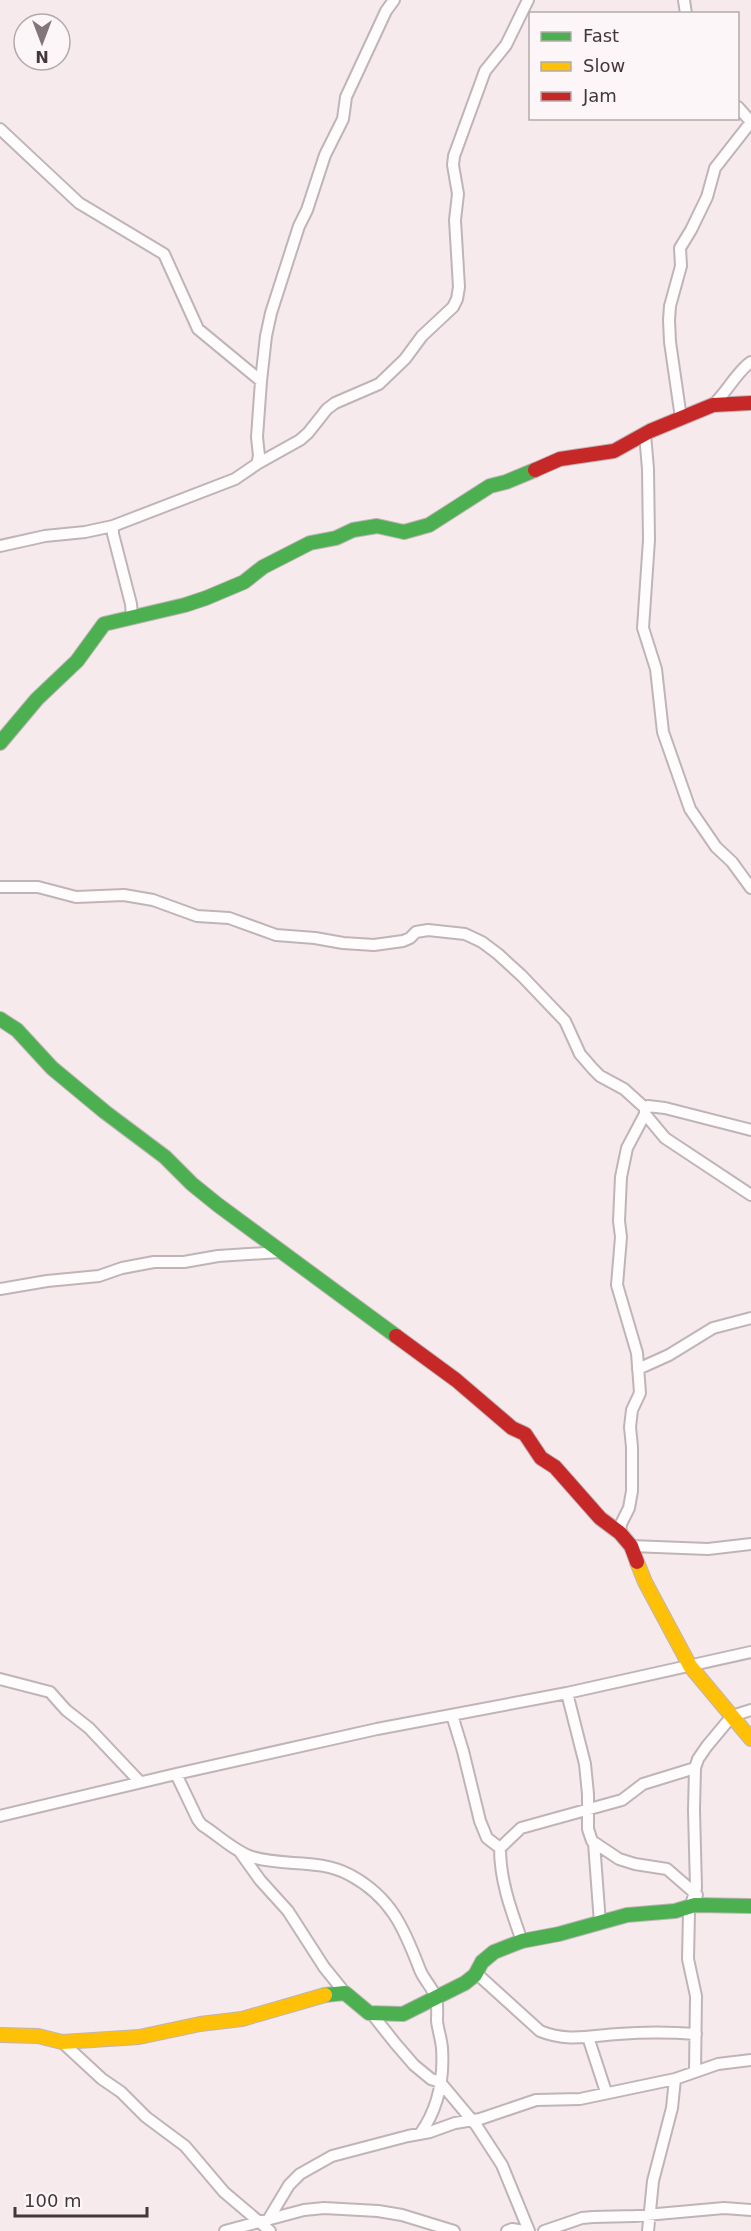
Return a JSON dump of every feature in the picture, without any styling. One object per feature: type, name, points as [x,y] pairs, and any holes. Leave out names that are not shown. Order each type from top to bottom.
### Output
[{"type":"street","points":[[257,464],[261,381],[271,314],[299,226],[308,210],[325,154],[343,120],[349,89],[386,11],[394,0]]},
{"type":"street","points":[[0,546],[45,536],[85,532],[113,526],[235,479],[300,440],[309,433],[327,409],[335,403],[379,384],[405,359],[422,336],[453,307],[457,299],[459,287],[455,220],[458,194],[453,165],[454,156],[485,71],[506,45],[528,0]]},
{"type":"street","points":[[681,418],[669,320],[670,306],[681,266],[680,248],[692,230],[707,197],[715,168],[751,122],[739,108]]},
{"type":"street","points":[[0,129],[79,203],[164,254],[198,329],[261,381]]},
{"type":"street","points":[[0,743],[37,699],[77,661],[104,624],[207,598],[244,582],[263,567],[310,543],[336,538],[352,530],[377,526],[404,532],[429,525],[490,486],[506,482],[560,459],[614,451],[645,434],[713,405],[723,397],[745,365],[751,362]]},
{"type":"street","points":[[713,405],[751,403]]},
{"type":"street","points":[[645,434],[649,540],[643,628],[656,669],[663,732],[694,816],[716,847],[732,862],[751,888]]},
{"type":"street","points":[[113,526],[132,616]]},
{"type":"street","points":[[0,887],[38,887],[76,897],[124,895],[153,900],[196,916],[229,918],[276,935],[343,943],[374,945],[403,941],[416,932],[428,930],[465,934],[482,942],[522,976],[565,1022],[580,1054],[593,1069],[600,1076],[624,1089],[645,1111],[665,1138],[751,1195]]},
{"type":"street","points":[[0,1019],[17,1030],[52,1068],[97,1106],[165,1157],[210,1198],[456,1380],[512,1428],[525,1434],[541,1458],[555,1467],[600,1518],[620,1533],[630,1546],[645,1582],[690,1666],[751,1739]]},
{"type":"street","points":[[620,1533],[632,1491],[630,1427],[632,1410],[640,1393],[637,1353],[617,1285],[624,1161],[630,1141],[648,1106],[665,1108],[751,1130]]},
{"type":"street","points":[[0,1289],[47,1281],[99,1276],[122,1268],[154,1262],[183,1262],[218,1256],[281,1252]]},
{"type":"street","points":[[638,1369],[669,1355],[713,1328],[751,1318]]},
{"type":"street","points":[[630,1546],[708,1549],[751,1544]]},
{"type":"street","points":[[0,1816],[176,1773],[567,1693],[751,1652]]},
{"type":"street","points":[[0,1679],[50,1692],[66,1710],[89,1728],[140,1782]]},
{"type":"street","points":[[567,1693],[585,1764],[588,1829],[594,1843],[600,1923]]},
{"type":"street","points":[[695,2071],[696,1996],[688,1959],[690,1908],[694,1893],[696,1861],[693,1810],[695,1768],[707,1746],[732,1716],[751,1710]]},
{"type":"street","points":[[452,1715],[480,1821],[487,1838],[500,1848],[505,1892],[522,1941]]},
{"type":"street","points":[[500,1848],[521,1828],[622,1800],[643,1784],[695,1768]]},
{"type":"street","points":[[176,1773],[202,1826],[252,1857],[314,1863],[336,1869],[369,1887],[395,1913],[422,1975],[436,1999],[442,2049],[436,2108],[420,2134]]},
{"type":"street","points":[[594,1843],[619,1859],[667,1869],[708,1905]]},
{"type":"street","points":[[238,1849],[260,1880],[288,1911],[310,1947],[345,1993],[372,2014],[414,2065],[430,2079],[440,2082],[482,2134],[502,2165],[530,2231]]},
{"type":"street","points":[[372,2014],[403,2014],[436,1999],[465,1983],[476,1973],[482,1962],[494,1952],[522,1941],[627,1915],[708,1905],[751,1906]]},
{"type":"street","points":[[476,1973],[540,2031],[552,2036],[570,2039],[667,2031],[696,2034]]},
{"type":"street","points":[[0,2035],[38,2036],[62,2042],[139,2037],[200,2024],[242,2019],[333,1993],[345,1993]]},
{"type":"street","points":[[588,2037],[606,2092]]},
{"type":"street","points":[[62,2042],[102,2079],[121,2092],[146,2117],[185,2146],[224,2192],[266,2224]]},
{"type":"street","points":[[266,2224],[289,2185],[300,2174],[332,2156],[493,2115],[536,2100],[580,2099],[675,2079],[718,2064],[751,2061]]},
{"type":"street","points":[[648,2231],[653,2181],[672,2108],[675,2079]]},
{"type":"street","points":[[544,2231],[582,2218],[651,2215],[724,2208],[751,2210]]},
{"type":"street","points":[[225,2231],[266,2224],[304,2210],[378,2211],[402,2215],[454,2231]]},
{"type":"street","points":[[507,2231],[512,2229],[524,2231]]},
{"type":"traffic: fast","points":[[0,743],[37,699],[77,661],[104,624],[206,598],[244,582],[263,567],[310,543],[336,538],[353,530],[377,526],[404,532],[429,525],[490,486],[535,470]]},
{"type":"traffic: fast","points":[[0,1019],[17,1030],[52,1068],[165,1157],[192,1184],[218,1205],[396,1336]]},
{"type":"traffic: fast","points":[[325,1995],[345,1993],[369,2013],[403,2014],[465,1983],[475,1975],[482,1962],[494,1952],[522,1941],[559,1934],[627,1915],[675,1911],[695,1905],[751,1906]]},
{"type":"traffic: slow","points":[[637,1562],[645,1582],[690,1666],[751,1739]]},
{"type":"traffic: slow","points":[[0,2035],[38,2036],[62,2042],[139,2037],[200,2024],[242,2019],[325,1995]]},
{"type":"traffic: jam","points":[[535,470],[560,459],[614,451],[650,431],[713,405],[751,403]]},
{"type":"traffic: jam","points":[[396,1336],[456,1380],[512,1428],[525,1434],[541,1458],[555,1467],[600,1518],[620,1533],[631,1546],[637,1562]]}]
